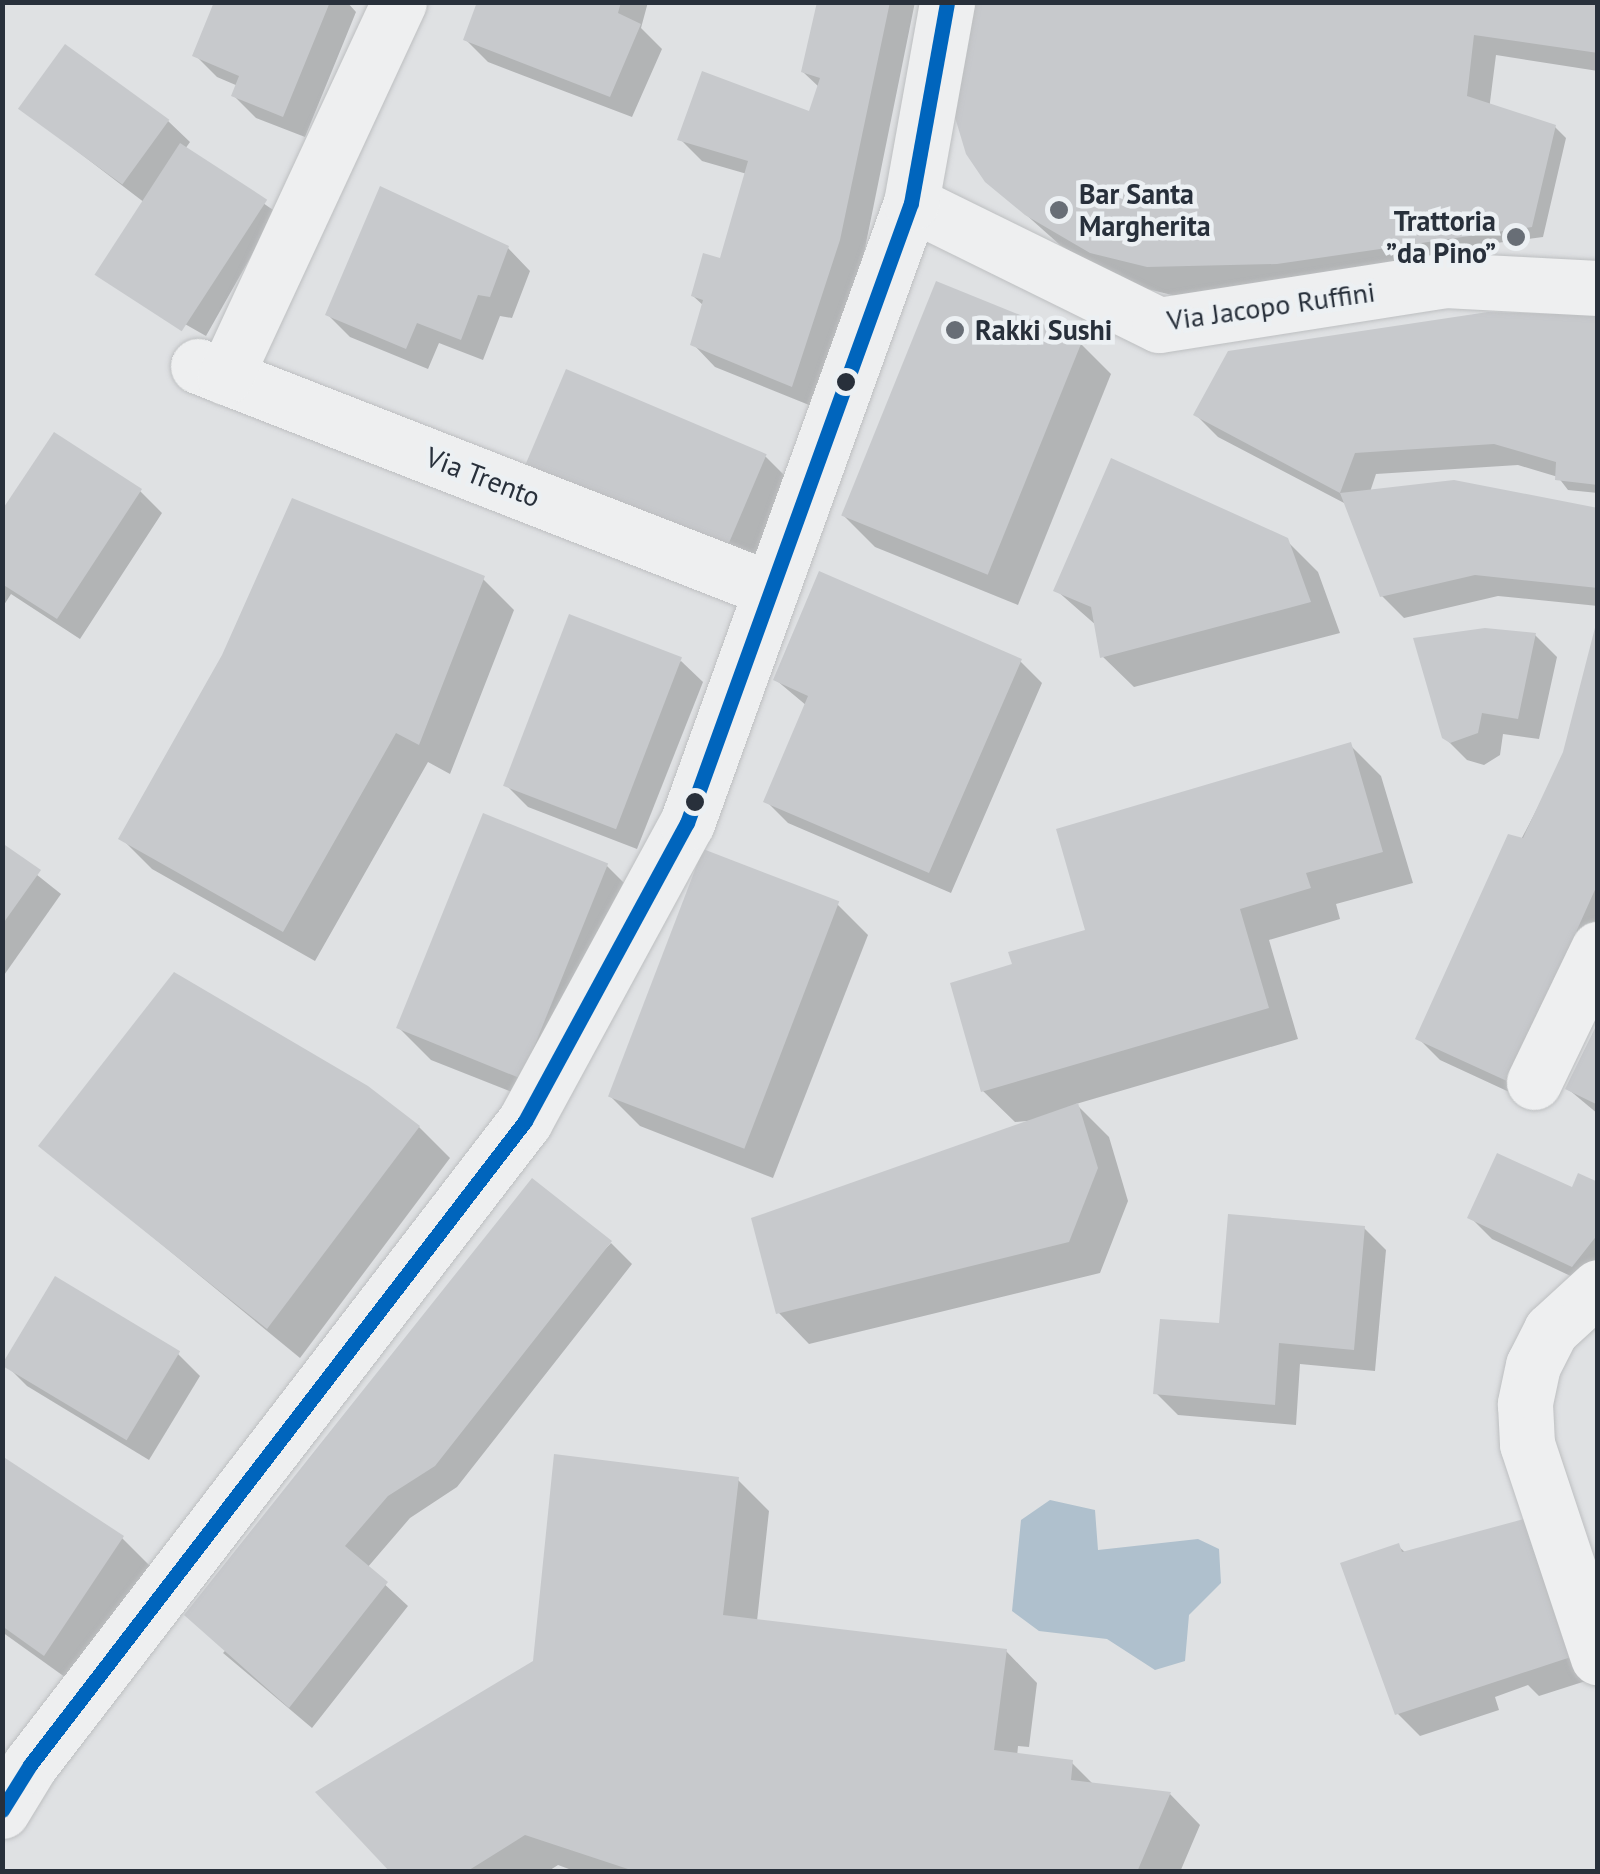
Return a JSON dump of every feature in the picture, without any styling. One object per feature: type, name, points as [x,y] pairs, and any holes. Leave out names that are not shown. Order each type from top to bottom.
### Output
[{"type":"street","name":"Via Trento","points":[[399,2],[212,372],[768,588]]},
{"type":"street","points":[[2,1810],[30,1765],[524,1121],[686,822],[768,588],[911,204],[948,2]]},
{"type":"street","name":"Via Jacopo Ruffini","points":[[911,204],[1159,325],[1445,280],[1598,288]]},
{"type":"street","points":[[1534,1082],[1598,948]]},
{"type":"street","points":[[1598,1287],[1551,1330],[1533,1365],[1525,1404],[1528,1444],[1598,1658]]},
{"type":"water","points":[[1050,1500],[1095,1510],[1098,1550],[1198,1539],[1219,1549],[1221,1583],[1189,1615],[1185,1661],[1155,1670],[1107,1639],[1039,1631],[1012,1611],[1021,1520]]},
{"type":"building","points":[[214,2],[330,2],[283,117],[231,96],[239,76],[192,56]]},
{"type":"building","points":[[477,2],[621,2],[618,13],[641,24],[610,97],[463,40]]},
{"type":"building","points":[[817,2],[890,2],[840,240],[792,387],[690,345],[703,300],[691,296],[703,253],[720,258],[748,161],[677,140],[702,71],[809,111],[820,78],[801,72]]},
{"type":"building","points":[[975,2],[1598,2],[1598,53],[1474,35],[1467,96],[1556,125],[1532,227],[1277,264],[1147,267],[1090,253],[1025,215],[985,182],[966,154],[954,114]]},
{"type":"building","points":[[65,44],[169,120],[122,185],[18,109]]},
{"type":"building","points":[[180,143],[267,200],[182,331],[94,275]]},
{"type":"building","points":[[380,186],[509,246],[490,297],[478,295],[461,340],[417,323],[406,349],[325,315]]},
{"type":"building","points":[[936,281],[1082,340],[988,575],[841,516]]},
{"type":"building","points":[[1488,312],[1598,315],[1598,485],[1555,480],[1556,462],[1494,444],[1355,453],[1340,493],[1193,415],[1228,351]]},
{"type":"building","points":[[566,369],[767,454],[724,554],[524,468]]},
{"type":"building","points":[[54,432],[142,489],[57,619],[2,584],[2,510]]},
{"type":"building","points":[[1111,458],[1288,538],[1311,602],[1100,658],[1091,607],[1053,591]]},
{"type":"building","points":[[1454,480],[1598,508],[1598,588],[1475,575],[1380,597],[1340,493]]},
{"type":"building","points":[[292,498],[485,576],[419,745],[396,733],[283,932],[118,839],[222,655]]},
{"type":"building","points":[[819,571],[1022,659],[929,873],[763,802],[808,696],[773,680]]},
{"type":"building","points":[[569,614],[682,657],[616,829],[503,786]]},
{"type":"building","points":[[1598,616],[1598,883],[1509,1082],[1415,1039],[1508,834],[1523,838],[1563,752]]},
{"type":"building","points":[[1485,628],[1536,633],[1518,719],[1482,713],[1478,733],[1450,743],[1442,738],[1413,638]]},
{"type":"building","points":[[1351,742],[1383,852],[1306,873],[1311,888],[1240,909],[1269,1008],[981,1092],[950,983],[1012,964],[1008,952],[1085,930],[1056,829]]},
{"type":"building","points":[[483,813],[608,864],[521,1079],[396,1028]]},
{"type":"building","points":[[2,843],[41,870],[2,925]]},
{"type":"building","points":[[703,849],[839,901],[744,1149],[608,1096]]},
{"type":"building","points":[[174,972],[368,1086],[420,1126],[267,1329],[38,1146]]},
{"type":"building","points":[[1598,1022],[1598,1105],[1565,1089]]},
{"type":"building","points":[[1078,1103],[1098,1168],[1069,1242],[776,1314],[751,1218]]},
{"type":"building","points":[[1497,1153],[1572,1187],[1578,1173],[1598,1182],[1598,1234],[1572,1267],[1467,1218]]},
{"type":"building","points":[[532,1178],[612,1241],[435,1466],[388,1496],[345,1546],[388,1582],[289,1708],[184,1615]]},
{"type":"building","points":[[1228,1214],[1365,1226],[1354,1350],[1279,1343],[1275,1405],[1153,1394],[1160,1319],[1219,1323]]},
{"type":"building","points":[[55,1276],[180,1351],[127,1440],[2,1365]]},
{"type":"building","points":[[554,1454],[739,1477],[723,1615],[1007,1649],[994,1750],[1073,1760],[1071,1780],[1171,1792],[1137,1872],[637,1872],[525,1835],[466,1872],[390,1872],[315,1792],[533,1661]]},
{"type":"building","points":[[2,1456],[124,1536],[44,1656],[2,1626]]},
{"type":"building","points":[[1524,1519],[1571,1657],[1395,1715],[1340,1563],[1399,1543],[1402,1552]]},
{"type":"transit line","points":[[2,1810],[30,1765],[525,1121],[687,823],[911,203],[947,2]]},
{"type":"place","name":"Bar Santa Margherita","points":[[1059,210]]},
{"type":"place","name":"Trattoria ”da Pino”","points":[[1516,237]]},
{"type":"place","name":"Rakki Sushi","points":[[955,330]]}]
